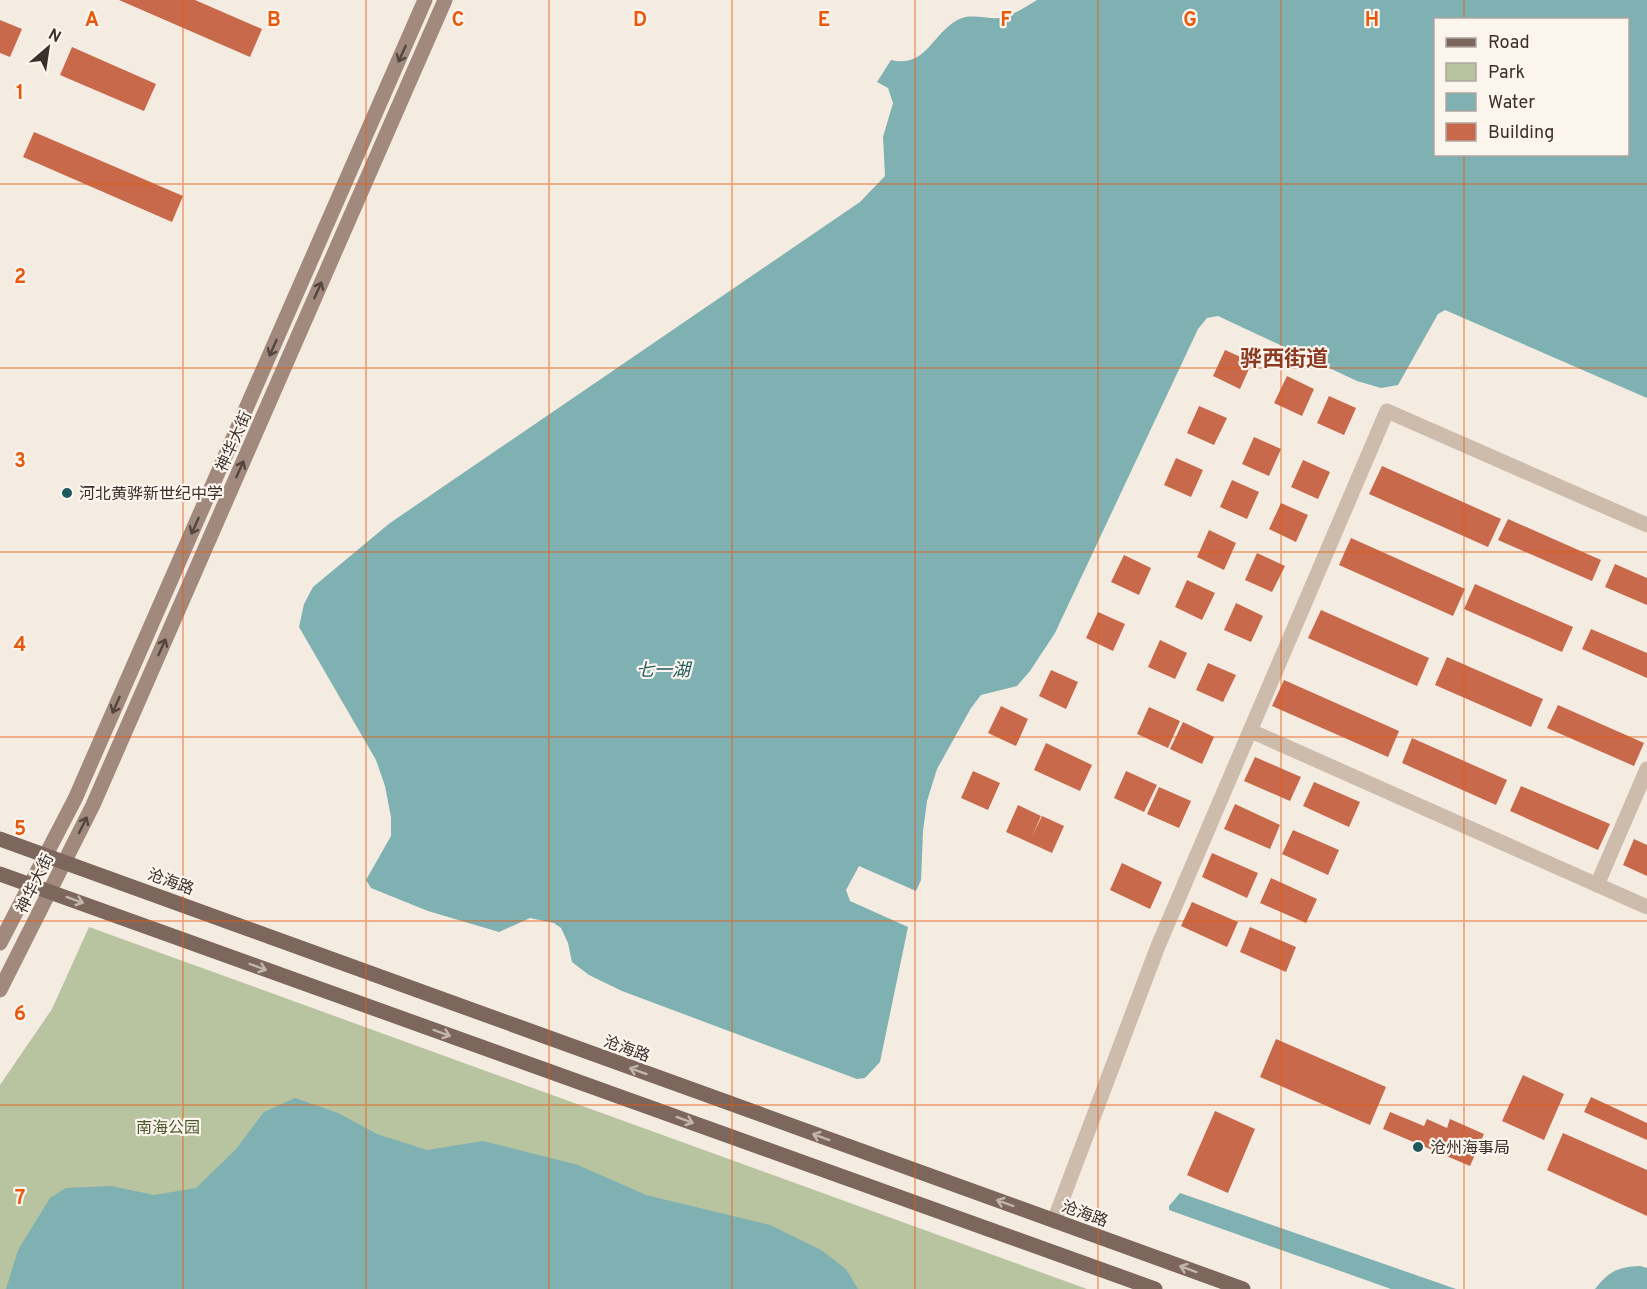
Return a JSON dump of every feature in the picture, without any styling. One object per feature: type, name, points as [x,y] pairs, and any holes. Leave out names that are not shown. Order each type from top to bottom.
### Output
[{"type":"main road","name":"神华大街","points":[[0,943],[84,777],[425,0]]},
{"type":"main road","name":"神华大街","points":[[0,990],[93,805],[445,0]]},
{"type":"main road","name":"沧海路","points":[[0,839],[66,861],[370,975],[1243,1289]]},
{"type":"main road","points":[[0,874],[1155,1289]]},
{"type":"street","points":[[1054,1221],[1158,946],[1387,411],[1647,525]]},
{"type":"street","points":[[1251,731],[1647,907]]},
{"type":"street","points":[[1597,885],[1647,769]]},
{"type":"green space","name":"南海公园","points":[[89,927],[1087,1289],[0,1289],[0,1085],[52,1009]]},
{"type":"water","name":"七一湖","points":[[1037,0],[1647,0],[1647,398],[1445,310],[1438,314],[1398,385],[1381,388],[1357,381],[1218,316],[1207,318],[1198,329],[1055,633],[1030,671],[1017,686],[981,695],[971,708],[937,769],[927,801],[921,880],[916,891],[859,866],[846,890],[850,901],[908,927],[880,1062],[865,1078],[857,1079],[622,991],[589,975],[572,962],[568,943],[561,928],[554,923],[530,918],[499,932],[428,911],[371,888],[366,880],[391,836],[391,817],[385,786],[376,760],[299,627],[304,604],[313,587],[390,523],[860,202],[885,176],[883,137],[893,103],[888,88],[877,82],[891,60],[914,59],[922,54],[952,23],[962,18],[1004,17]]},
{"type":"water","points":[[295,1098],[338,1113],[377,1134],[427,1150],[483,1141],[578,1165],[646,1195],[770,1225],[821,1250],[846,1269],[858,1289],[6,1289],[18,1250],[50,1198],[66,1188],[111,1186],[154,1195],[196,1188],[236,1149],[264,1112]]},
{"type":"water","points":[[1180,1193],[1456,1289],[1391,1289],[1169,1210],[1169,1206]]},
{"type":"water","points":[[1640,1266],[1647,1268],[1647,1289],[1595,1289],[1614,1271]]},
{"type":"building","points":[[119,0],[195,0],[262,29],[250,57]]},
{"type":"building","points":[[0,20],[22,29],[10,57],[0,53]]},
{"type":"building","points":[[72,47],[156,84],[144,111],[60,75]]},
{"type":"building","points":[[34,132],[183,196],[172,222],[23,157]]},
{"type":"building","points":[[1225,350],[1252,362],[1240,389],[1213,376]]},
{"type":"building","points":[[1287,376],[1314,389],[1302,416],[1274,403]]},
{"type":"building","points":[[1329,396],[1356,408],[1344,435],[1317,423]]},
{"type":"building","points":[[1199,406],[1227,418],[1214,445],[1187,433]]},
{"type":"building","points":[[1254,437],[1281,449],[1269,476],[1242,464]]},
{"type":"building","points":[[1176,458],[1203,470],[1191,497],[1164,485]]},
{"type":"building","points":[[1303,460],[1330,472],[1318,499],[1291,487]]},
{"type":"building","points":[[1382,466],[1501,519],[1488,547],[1369,494]]},
{"type":"building","points":[[1232,480],[1259,492],[1247,519],[1220,507]]},
{"type":"building","points":[[1281,503],[1308,515],[1296,542],[1269,529]]},
{"type":"building","points":[[1508,519],[1601,560],[1592,581],[1498,540]]},
{"type":"building","points":[[1209,530],[1236,543],[1224,570],[1197,557]]},
{"type":"building","points":[[1351,538],[1465,589],[1453,616],[1339,565]]},
{"type":"building","points":[[1257,553],[1285,566],[1272,592],[1245,580]]},
{"type":"building","points":[[1124,555],[1151,568],[1139,595],[1111,582]]},
{"type":"building","points":[[1615,564],[1647,578],[1647,605],[1605,587]]},
{"type":"building","points":[[1187,580],[1215,593],[1202,620],[1175,607]]},
{"type":"building","points":[[1475,584],[1573,627],[1562,652],[1464,609]]},
{"type":"building","points":[[1236,603],[1263,616],[1251,642],[1224,630]]},
{"type":"building","points":[[1321,610],[1429,658],[1417,686],[1308,638]]},
{"type":"building","points":[[1098,612],[1125,624],[1113,651],[1086,638]]},
{"type":"building","points":[[1591,629],[1647,653],[1647,678],[1582,649]]},
{"type":"building","points":[[1160,640],[1187,653],[1175,679],[1148,667]]},
{"type":"building","points":[[1447,657],[1543,699],[1531,727],[1435,685]]},
{"type":"building","points":[[1208,663],[1236,675],[1223,702],[1196,690]]},
{"type":"building","points":[[1051,670],[1078,682],[1066,709],[1039,696]]},
{"type":"building","points":[[1284,680],[1399,731],[1388,757],[1272,706]]},
{"type":"building","points":[[1558,705],[1644,743],[1634,766],[1547,728]]},
{"type":"building","points":[[1001,706],[1028,719],[1016,746],[988,733]]},
{"type":"building","points":[[1149,707],[1180,721],[1168,748],[1137,734]]},
{"type":"building","points":[[1183,722],[1214,737],[1202,764],[1170,749]]},
{"type":"building","points":[[1412,738],[1507,780],[1496,805],[1402,763]]},
{"type":"building","points":[[1046,743],[1092,765],[1080,791],[1034,770]]},
{"type":"building","points":[[1255,757],[1301,777],[1290,801],[1244,781]]},
{"type":"building","points":[[973,771],[1000,783],[988,810],[961,798]]},
{"type":"building","points":[[1126,771],[1157,785],[1144,812],[1114,798]]},
{"type":"building","points":[[1314,782],[1360,802],[1349,827],[1303,806]]},
{"type":"building","points":[[1521,786],[1610,824],[1598,850],[1510,811]]},
{"type":"building","points":[[1159,787],[1191,801],[1179,828],[1147,814]]},
{"type":"building","points":[[1235,804],[1280,825],[1270,849],[1224,829]]},
{"type":"building","points":[[1018,805],[1041,816],[1032,836],[1042,816],[1064,826],[1052,853],[1006,832]]},
{"type":"building","points":[[1293,830],[1339,850],[1328,875],[1282,854]]},
{"type":"building","points":[[1634,839],[1647,845],[1647,876],[1623,865]]},
{"type":"building","points":[[1212,853],[1258,873],[1247,898],[1202,877]]},
{"type":"building","points":[[1122,863],[1162,882],[1150,909],[1110,890]]},
{"type":"building","points":[[1271,878],[1317,899],[1306,923],[1260,903]]},
{"type":"building","points":[[1192,902],[1238,922],[1227,947],[1181,926]]},
{"type":"building","points":[[1250,927],[1296,947],[1286,972],[1240,952]]},
{"type":"building","points":[[1276,1039],[1386,1087],[1370,1125],[1260,1077]]},
{"type":"building","points":[[1523,1075],[1564,1094],[1544,1140],[1502,1121]]},
{"type":"building","points":[[1591,1097],[1647,1123],[1647,1140],[1584,1112]]},
{"type":"building","points":[[1215,1111],[1255,1129],[1228,1193],[1187,1175]]},
{"type":"building","points":[[1390,1112],[1424,1126],[1427,1119],[1447,1128],[1450,1119],[1484,1134],[1470,1166],[1383,1129]]},
{"type":"building","points":[[1563,1133],[1647,1170],[1647,1216],[1547,1170]]},
{"type":"place","name":"河北黄骅新世纪中学","points":[[67,493]]},
{"type":"place","name":"沧州海事局","points":[[1418,1147]]},
{"type":"district","name":"骅西街道","points":[[1284,358]]}]
